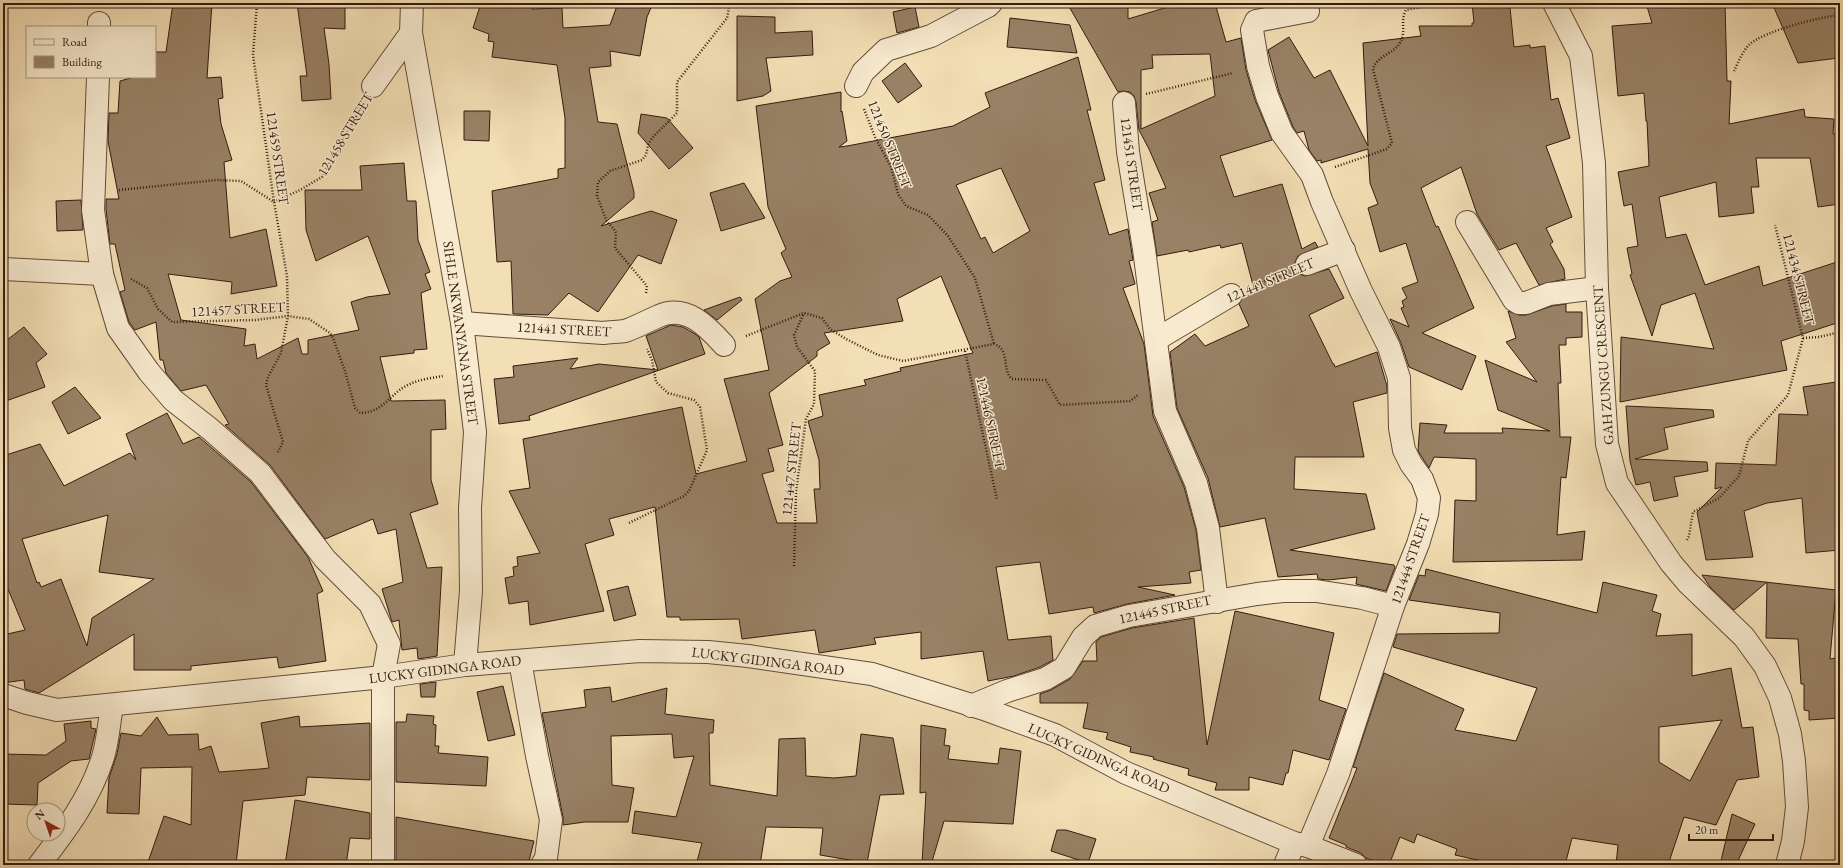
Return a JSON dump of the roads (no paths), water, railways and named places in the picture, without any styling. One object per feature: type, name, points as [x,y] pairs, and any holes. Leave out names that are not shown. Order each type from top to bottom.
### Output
[{"type":"street","name":"SIHLE NKWANYANA STREET","points":[[412,3],[411,33],[462,323],[475,432],[470,508],[471,591],[466,666]]},
{"type":"street","points":[[856,86],[863,72],[886,50],[931,36],[991,3]]},
{"type":"street","name":"GAH ZUNGU CRESCENT","points":[[1554,3],[1581,56],[1594,163],[1597,288],[1607,444],[1617,483],[1672,563],[1687,582],[1744,637],[1765,666],[1780,698],[1792,747],[1797,807],[1793,841],[1787,865]]},
{"type":"street","name":"121444 STREET","points":[[1285,865],[1301,844],[1338,774],[1393,606],[1418,544],[1427,514],[1429,498],[1422,479],[1411,464],[1404,450],[1400,428],[1399,378],[1389,347],[1361,291],[1322,202],[1312,175],[1282,133],[1267,96],[1258,66],[1252,30],[1256,21],[1308,11]]},
{"type":"street","name":"121458 STREET","points":[[373,86],[411,33]]},
{"type":"street","points":[[98,78],[93,210],[102,274],[118,328],[149,372],[173,400],[210,429],[260,473],[325,559],[370,604],[388,644],[383,677],[383,865]]},
{"type":"street","name":"121451 STREET","points":[[1124,103],[1128,152],[1157,339]]},
{"type":"street","points":[[1467,222],[1514,300],[1519,303],[1526,303],[1549,294],[1597,288]]},
{"type":"street","name":"121441 STREET","points":[[1307,264],[1344,250]]},
{"type":"street","points":[[3,269],[102,274]]},
{"type":"street","name":"121441 STREET","points":[[1157,339],[1231,295]]},
{"type":"street","name":"121441 STREET","points":[[462,323],[603,333],[623,331],[638,326],[659,315],[672,312],[684,312],[697,319],[724,345]]},
{"type":"street","name":"121445 STREET","points":[[971,706],[1007,691],[1045,679],[1064,668],[1083,637],[1095,626],[1129,616],[1166,611],[1201,603],[1217,602],[1208,528],[1196,482],[1165,411],[1157,339]]},
{"type":"street","points":[[1217,602],[1257,594],[1316,591],[1362,598],[1393,606]]},
{"type":"street","name":"LUCKY GIDINGA ROAD","points":[[3,695],[27,704],[57,710],[112,706],[520,661],[640,651],[708,652],[872,674],[971,706],[1055,736],[1126,772],[1356,865]]},
{"type":"street","points":[[520,661],[536,756],[551,820],[546,858],[542,865]]},
{"type":"street","points":[[39,865],[76,815],[94,784],[104,756],[112,706]]}]
